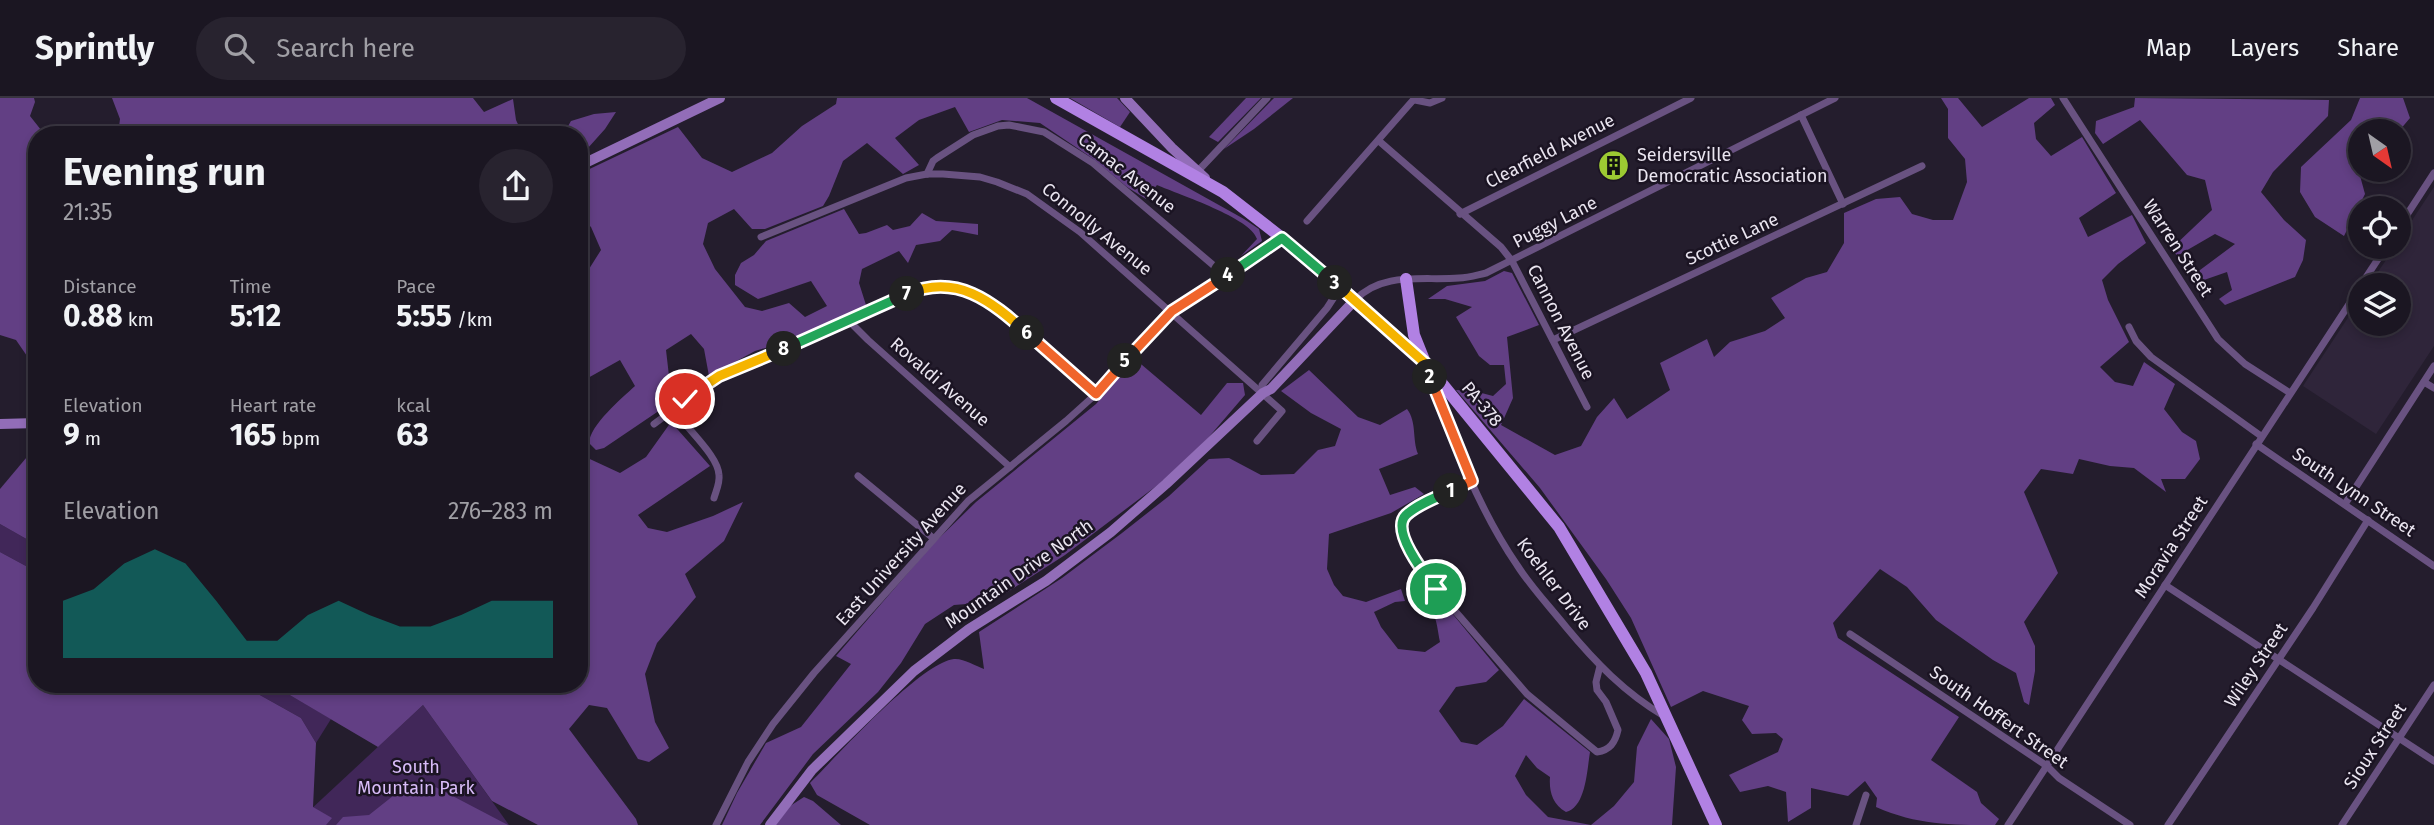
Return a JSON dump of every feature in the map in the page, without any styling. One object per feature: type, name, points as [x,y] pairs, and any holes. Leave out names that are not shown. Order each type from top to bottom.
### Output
[{"type":"main road","name":"PA-378","points":[[1056,98],[1223,192],[1340,287],[1426,364],[1559,527],[1646,673],[1716,825]]},
{"type":"main road","points":[[1405,279],[1414,335],[1426,364]]},
{"type":"street","points":[[588,162],[720,98]]},
{"type":"street","points":[[1125,98],[1197,172],[1223,192]]},
{"type":"street","points":[[1197,172],[1267,98]]},
{"type":"street","points":[[1307,221],[1416,99],[1430,103],[1442,98]]},
{"type":"street","name":"Clearfield Avenue","points":[[1460,214],[1691,98]]},
{"type":"street","name":"Puggy Lane","points":[[1355,300],[1371,286],[1405,279],[1459,278],[1486,273],[1835,98]]},
{"type":"street","name":"Warren Street","points":[[2063,98],[2218,339],[2245,364],[2290,393]]},
{"type":"street","points":[[1801,116],[1843,204]]},
{"type":"street","name":"Camac Avenue","points":[[927,174],[933,161],[983,131],[1009,124],[1044,132],[1093,163],[1226,276]]},
{"type":"street","name":"Cannon Avenue","points":[[1378,141],[1501,247],[1512,261],[1587,407]]},
{"type":"street","name":"Scottie Lane","points":[[1553,340],[1922,166]]},
{"type":"street","points":[[2411,208],[2434,173]]},
{"type":"street","name":"Connolly Avenue","points":[[761,237],[897,181],[927,174],[980,177],[1027,194],[1080,232],[1282,411],[1257,441]]},
{"type":"street","name":"East University Avenue","points":[[716,825],[748,762],[773,724],[814,673],[968,501],[1096,394],[1172,311],[1282,238]]},
{"type":"street","points":[[654,424],[719,376],[768,354],[797,345],[903,295],[926,287],[950,287],[969,292],[1002,311],[1096,394]]},
{"type":"street","points":[[1263,393],[1262,384],[1327,308],[1340,287]]},
{"type":"street","name":"Mountain Drive North","points":[[770,825],[812,770],[914,671],[969,629],[1046,580],[1111,532],[1263,393],[1271,389],[1355,300]]},
{"type":"street","name":"Moravia Street","points":[[2008,825],[2348,306]]},
{"type":"street","name":"Rovaldi Avenue","points":[[849,321],[1010,467]]},
{"type":"street","points":[[2129,327],[2136,341],[2151,357],[2261,436]]},
{"type":"street","name":"Koehler Drive","points":[[1426,364],[1472,481],[1516,564],[1600,666],[1641,703],[1665,716]]},
{"type":"street","points":[[2345,504],[2434,366]]},
{"type":"street","points":[[2424,382],[2434,388]]},
{"type":"street","points":[[675,410],[717,464],[719,483],[714,498]]},
{"type":"street","points":[[0,424],[28,423]]},
{"type":"street","name":"South Lynn Street","points":[[2256,444],[2434,566]]},
{"type":"street","points":[[858,476],[933,538]]},
{"type":"street","points":[[1472,481],[1431,500],[1404,518],[1403,529],[1416,563],[1527,694],[1597,751],[1614,744],[1618,730],[1606,702],[1597,690],[1600,666]]},
{"type":"street","name":"Wiley Street","points":[[2168,825],[2368,520]]},
{"type":"street","points":[[2165,585],[2434,761]]},
{"type":"street","name":"South Hoffert Street","points":[[1850,634],[2130,825]]},
{"type":"street","name":"Sioux Street","points":[[2342,825],[2434,685]]},
{"type":"street","points":[[1856,825],[1866,795]]},
{"type":"shaded area","points":[[0,98],[34,98],[30,116],[38,126],[28,126],[28,356],[16,340],[0,335]]},
{"type":"shaded area","points":[[112,98],[473,98],[484,112],[513,99],[519,126],[119,126],[120,119]]},
{"type":"shaded area","points":[[837,98],[1027,98],[1244,219],[1259,229],[1262,241],[1241,256],[1257,239],[1252,231],[1229,215],[1157,185],[1146,199],[1040,123],[1002,120],[969,132],[955,107],[919,120],[895,138],[919,165],[903,174],[867,143],[843,161],[823,206],[765,229],[752,229],[734,209],[708,223],[703,244],[715,269],[745,307],[762,311],[789,303],[805,317],[827,306],[811,281],[758,299],[735,285],[735,275],[741,263],[754,255],[766,241],[844,209],[859,234],[887,225],[893,230],[910,226],[922,213],[936,221],[978,224],[978,235],[952,230],[940,241],[916,245],[908,263],[899,251],[862,269],[859,283],[866,305],[802,337],[755,351],[709,376],[704,349],[691,334],[666,350],[672,402],[604,448],[596,450],[589,443],[595,428],[635,386],[620,360],[588,378],[588,269],[601,250],[588,224],[588,170],[678,127],[702,158],[732,172],[772,153],[802,126],[836,104]]},
{"type":"shaded area","points":[[1070,98],[1117,98],[1130,112],[1120,127]]},
{"type":"shaded area","points":[[1246,98],[1261,98],[1218,142],[1209,137]]},
{"type":"shaded area","points":[[1274,98],[1293,98],[1224,149]]},
{"type":"shaded area","points":[[1941,98],[1958,98],[1982,127],[2029,98],[2051,98],[2055,105],[2034,123],[2036,139],[2051,156],[2082,137],[2116,193],[2079,218],[2088,237],[2132,215],[2146,243],[2102,280],[2108,300],[2129,342],[2100,367],[2115,382],[2133,386],[2144,362],[2175,384],[2164,409],[2182,432],[2196,441],[2200,459],[2185,479],[2161,479],[2166,492],[2134,468],[2079,459],[2073,474],[2041,469],[2024,492],[2058,573],[2024,622],[2035,646],[2035,671],[2029,705],[2024,702],[2016,673],[1936,620],[1907,587],[1880,569],[1833,623],[1838,638],[1959,717],[1931,760],[1977,792],[1981,803],[1999,819],[1995,825],[1934,823],[1891,813],[1876,807],[1877,798],[1865,781],[1848,796],[1811,788],[1811,808],[1788,822],[1786,792],[1768,786],[1740,792],[1729,775],[1778,752],[1783,739],[1776,733],[1752,734],[1742,720],[1749,706],[1703,691],[1671,707],[1631,618],[1606,579],[1540,488],[1456,390],[1493,396],[1506,384],[1504,365],[1490,365],[1479,356],[1456,317],[1472,307],[1445,299],[1428,299],[1447,286],[1485,281],[1504,271],[1512,273],[1539,325],[1507,337],[1513,398],[1501,425],[1555,455],[1581,446],[1597,417],[1614,398],[1627,419],[1670,390],[1660,363],[1707,339],[1714,357],[1730,342],[1765,331],[1785,318],[1771,298],[1806,278],[1827,272],[1844,243],[1844,213],[1876,199],[1900,197],[1912,214],[1933,220],[1953,220],[1967,182],[1965,159],[1948,138],[1948,109]]},
{"type":"shaded area","points":[[2135,98],[2329,100],[2328,116],[2273,172],[2261,192],[2284,220],[2306,240],[2303,260],[2295,277],[2225,305],[2219,299],[2232,290],[2227,272],[2204,280],[2196,273],[2235,244],[2215,234],[2177,256],[2172,248],[2212,210],[2205,180],[2187,175],[2140,120],[2103,144],[2095,133],[2096,121],[2134,107]]},
{"type":"shaded area","points":[[2360,98],[2403,98],[2410,118],[2409,119],[2351,119]]},
{"type":"shaded area","points":[[616,112],[588,148],[588,126],[568,126],[571,121],[594,114]]},
{"type":"shaded area","points":[[2348,123],[2348,182],[2362,182],[2365,194],[2348,196],[2348,228],[2344,236],[2315,217],[2300,192],[2301,167]]},
{"type":"shaded area","points":[[2434,187],[2434,346],[2376,434],[2303,386],[2348,318],[2348,336],[2411,336],[2411,273],[2377,273],[2387,259],[2411,259],[2411,222]]},
{"type":"shaded area","points":[[1135,359],[1201,415],[1227,383],[1243,383],[1245,395],[1208,438],[1159,484],[1065,555],[992,602],[954,605],[925,624],[901,663],[878,692],[813,754],[760,825],[722,825],[766,743],[801,727],[851,664],[836,656],[932,545],[976,502],[1096,404]]},
{"type":"shaded area","points":[[1309,370],[1358,417],[1380,425],[1407,409],[1412,419],[1418,454],[1379,469],[1390,495],[1415,487],[1424,494],[1391,513],[1329,534],[1327,569],[1334,585],[1343,596],[1366,602],[1401,589],[1405,601],[1395,602],[1374,612],[1381,627],[1398,649],[1425,652],[1440,642],[1433,613],[1413,591],[1414,579],[1422,577],[1499,670],[1486,682],[1456,687],[1439,711],[1461,742],[1477,745],[1503,726],[1524,699],[1590,752],[1582,796],[1573,809],[1566,812],[1552,797],[1550,777],[1537,768],[1526,755],[1515,776],[1526,795],[1548,817],[1591,825],[870,825],[817,795],[810,783],[900,693],[939,664],[954,659],[984,669],[979,632],[1062,578],[1122,533],[1169,496],[1209,459],[1229,458],[1261,475],[1294,474],[1318,450],[1335,446],[1341,429],[1311,413],[1281,391]]},
{"type":"shaded area","points":[[671,422],[710,466],[638,515],[648,528],[667,532],[743,502],[724,541],[685,574],[696,597],[657,643],[645,674],[655,722],[669,748],[649,762],[638,759],[607,708],[589,705],[569,729],[638,825],[538,825],[492,801],[423,705],[378,747],[286,693],[588,693],[588,458],[620,473],[646,457]]},
{"type":"shaded area","points":[[28,456],[28,540],[0,524],[0,489]]},
{"type":"shaded area","points":[[0,552],[28,567],[28,693],[256,693],[301,718],[316,743],[313,807],[332,818],[326,825],[0,825]]},
{"type":"shaded area","points":[[1651,719],[1669,739],[1676,767],[1672,825],[1591,825],[1614,806],[1634,782],[1637,747]]},
{"type":"shaded area","points":[[424,781],[508,825],[336,825],[343,817],[369,815],[398,792]]},
{"type":"shaded area","points":[[804,797],[813,801],[841,825],[776,825],[790,806]]},
{"type":"green space","points":[[0,524],[28,540],[28,567],[0,552]]},
{"type":"green space","points":[[256,693],[286,693],[331,719],[316,743],[301,718]]},
{"type":"green space","name":"South Mountain Park","points":[[423,705],[509,825],[294,825]]},
{"type":"place","name":"Seidersville Democratic Association","points":[[1614,165]]},
{"type":"route","points":[[685,399],[719,376],[768,354],[797,345],[903,295],[926,287],[939,286],[969,292],[992,304],[1096,394],[1172,311],[1282,238],[1426,364],[1472,481],[1431,500],[1406,515],[1403,521],[1409,550],[1436,589]]}]
